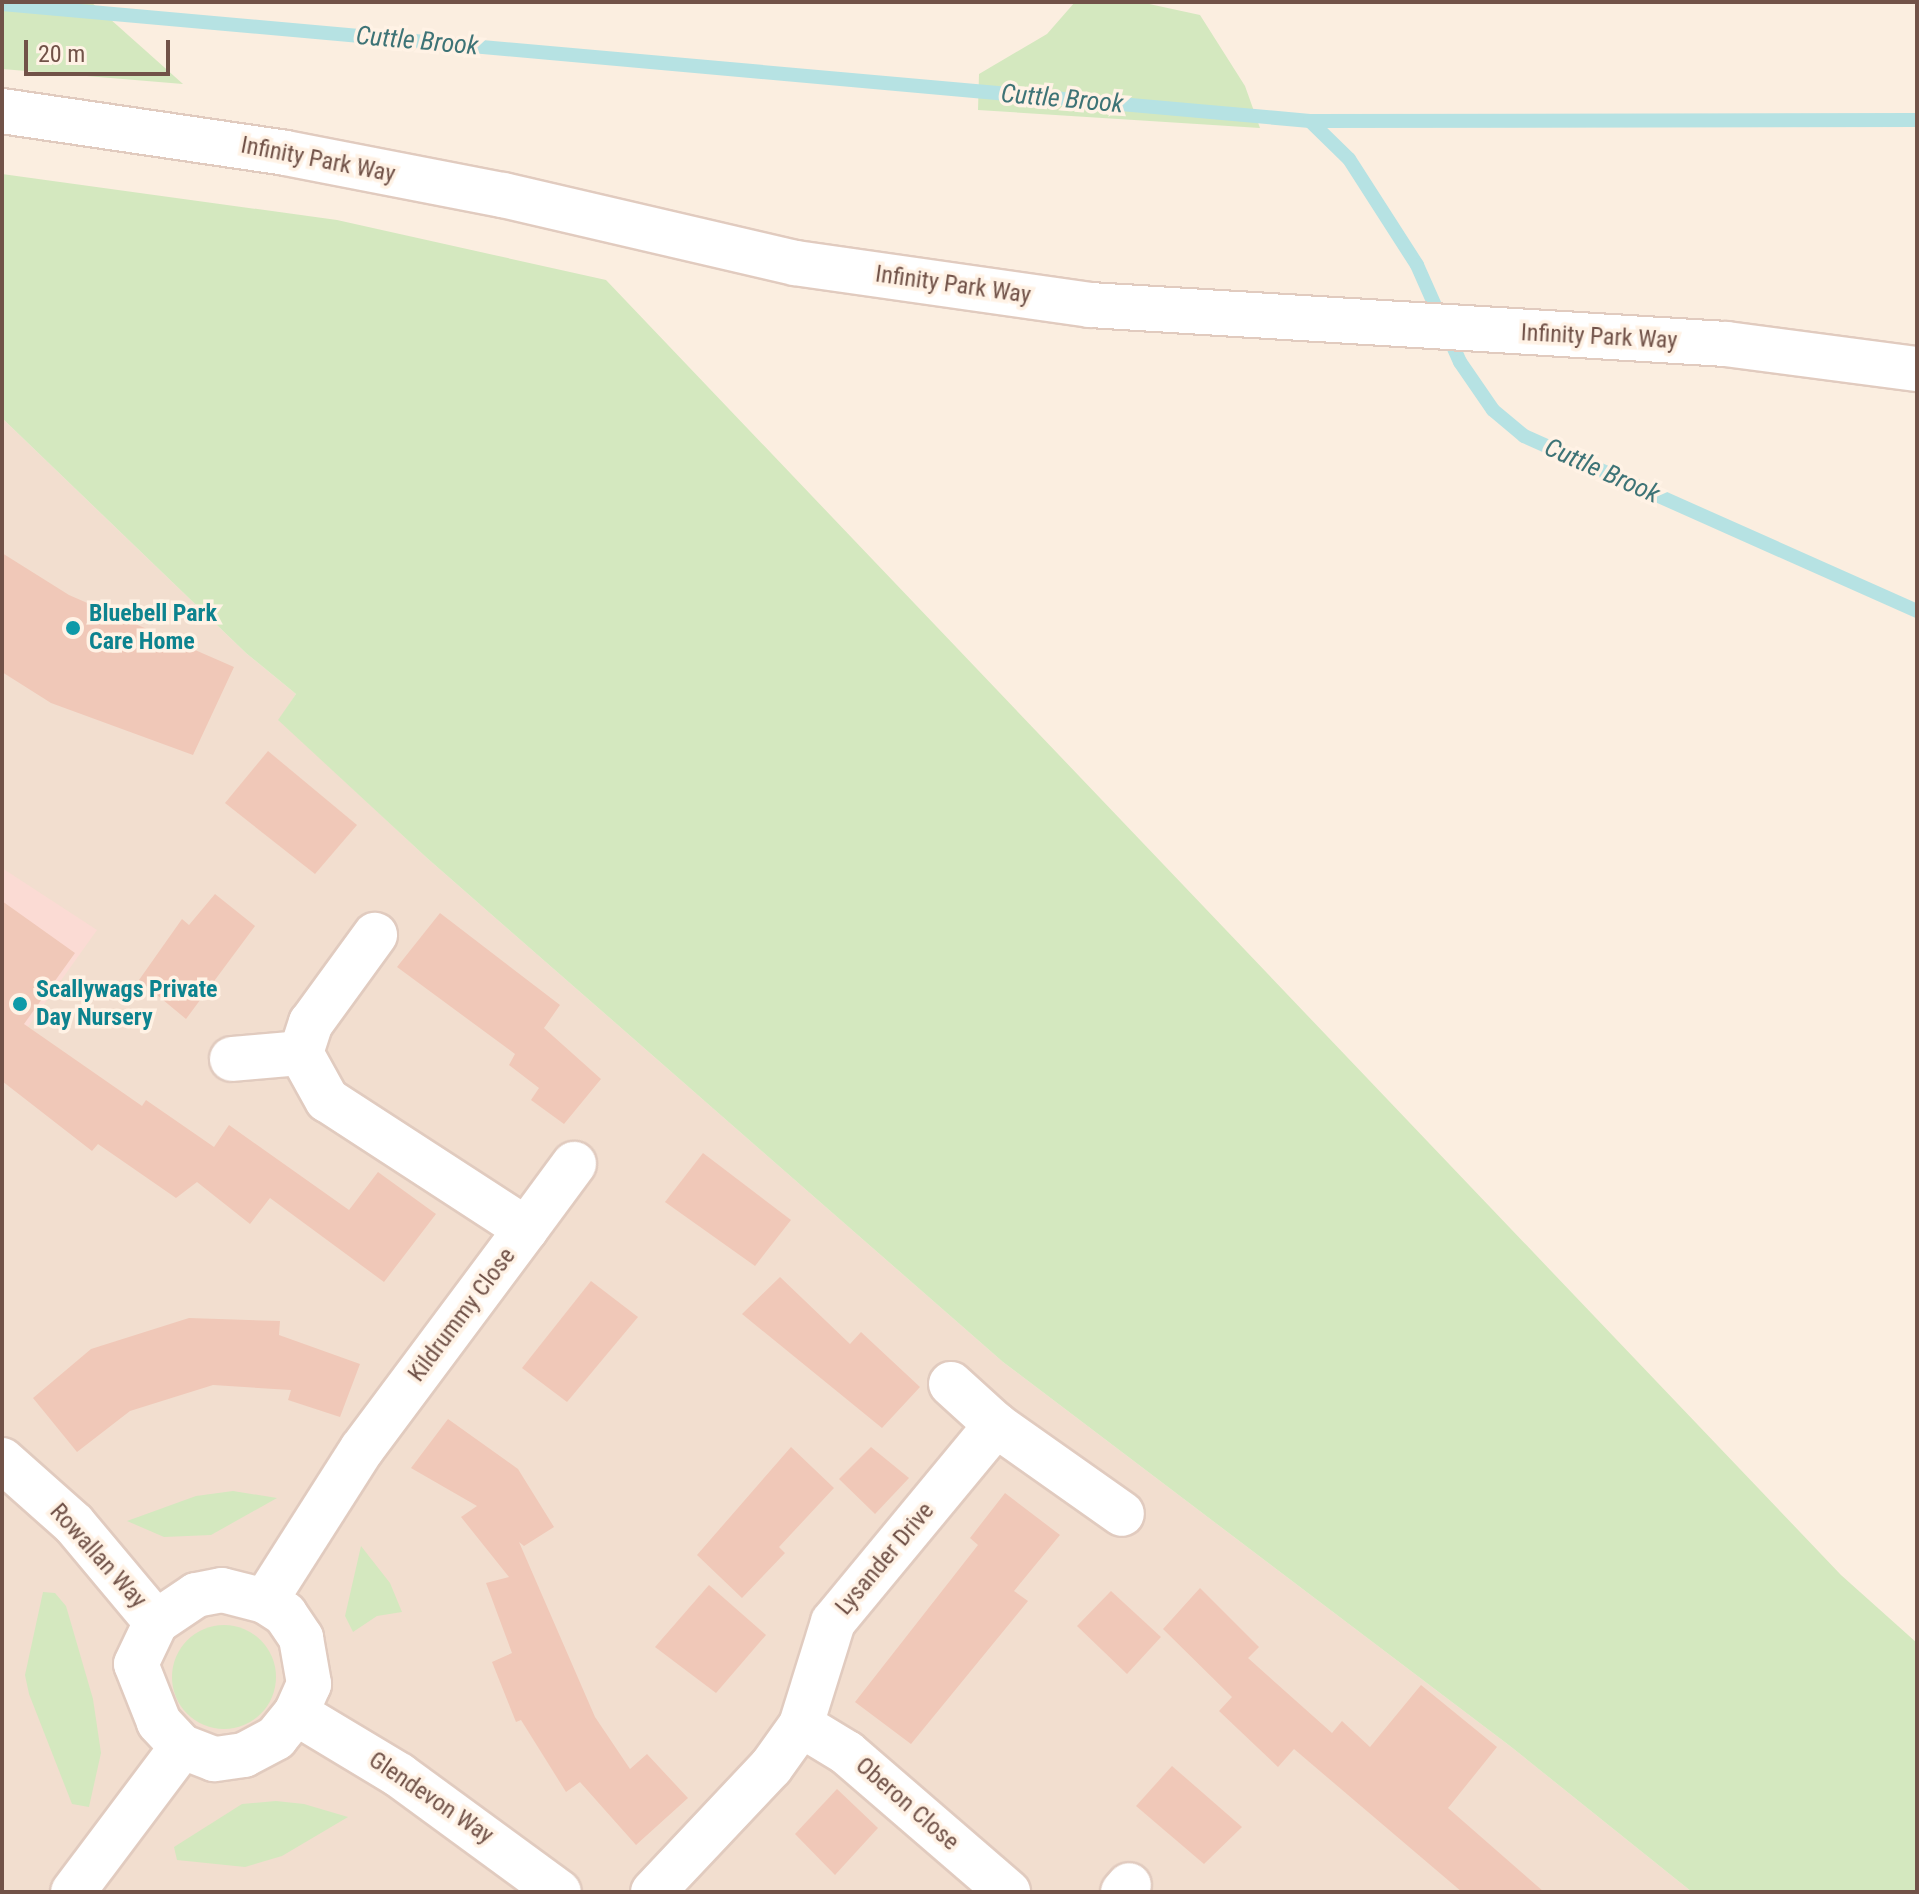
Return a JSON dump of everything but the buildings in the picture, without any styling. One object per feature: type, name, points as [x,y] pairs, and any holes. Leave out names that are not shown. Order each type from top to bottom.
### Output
[{"type":"street","name":"Infinity Park Way","points":[[2,111],[286,153],[503,195],[795,263],[1090,305],[1726,344],[1917,369]]},
{"type":"street","points":[[232,1059],[301,1053],[311,1023],[375,935]]},
{"type":"street","name":"Kildrummy Close","points":[[265,1601],[362,1449],[526,1229],[327,1100],[301,1053]]},
{"type":"street","points":[[526,1229],[574,1164]]},
{"type":"street","points":[[951,1384],[996,1425],[1122,1514]]},
{"type":"street","name":"Lysander Drive","points":[[653,1892],[771,1767],[801,1725],[833,1622],[996,1425]]},
{"type":"street","name":"Rowallan Way","points":[[2,1460],[74,1524],[156,1622]]},
{"type":"street","points":[[222,1590],[265,1601],[285,1614],[308,1660],[309,1684],[296,1713],[276,1738],[244,1755],[214,1759],[182,1747],[146,1700],[136,1664],[156,1622],[196,1595],[222,1590]]},
{"type":"street","name":"Glendevon Way","points":[[296,1713],[399,1775],[559,1892]]},
{"type":"street","name":"Oberon Close","points":[[801,1725],[847,1753],[1008,1892]]},
{"type":"street","points":[[73,1892],[182,1747]]},
{"type":"shaded area","points":[[2,418],[246,653],[296,694],[279,720],[427,858],[1003,1362],[1510,1746],[1692,1892],[2,1892]]},
{"type":"shaded area","name":"Scallywags Private Day Nursery","points":[[2,868],[97,930],[2,1063]]},
{"type":"green space","points":[[2,2],[91,2],[183,84],[2,69]]},
{"type":"green space","points":[[1075,2],[1140,2],[1200,15],[1245,86],[1260,128],[978,110],[979,74],[1047,34]]},
{"type":"green space","points":[[2,174],[337,220],[606,280],[1841,1575],[1917,1643],[1917,1892],[1692,1892],[1510,1746],[1003,1362],[427,858],[278,720],[296,694],[246,653],[2,418]]},
{"type":"green space","points":[[233,1491],[277,1498],[211,1535],[164,1537],[127,1521],[196,1496]]},
{"type":"green space","points":[[361,1546],[390,1583],[402,1612],[377,1616],[353,1632],[345,1616]]},
{"type":"green space","points":[[43,1592],[55,1593],[66,1606],[93,1699],[101,1753],[89,1807],[72,1804],[29,1694],[25,1675]]},
{"type":"green space","points":[[224,1625],[244,1629],[261,1640],[272,1657],[276,1677],[272,1697],[261,1714],[244,1725],[224,1729],[204,1725],[187,1714],[176,1697],[172,1677],[176,1657],[187,1640],[204,1629]]},
{"type":"green space","points":[[276,1801],[304,1804],[348,1817],[282,1856],[245,1867],[177,1860],[174,1847],[242,1804]]},
{"type":"waterway","name":"Cuttle Brook","points":[[2,4],[1310,121],[1349,159],[1417,265],[1460,362],[1493,410],[1524,436],[1917,611]]},
{"type":"waterway","points":[[1310,121],[1917,120]]},
{"type":"place","name":"Bluebell Park Care Home","points":[[73,628]]},
{"type":"place","name":"Scallywags Private Day Nursery","points":[[20,1004]]}]
